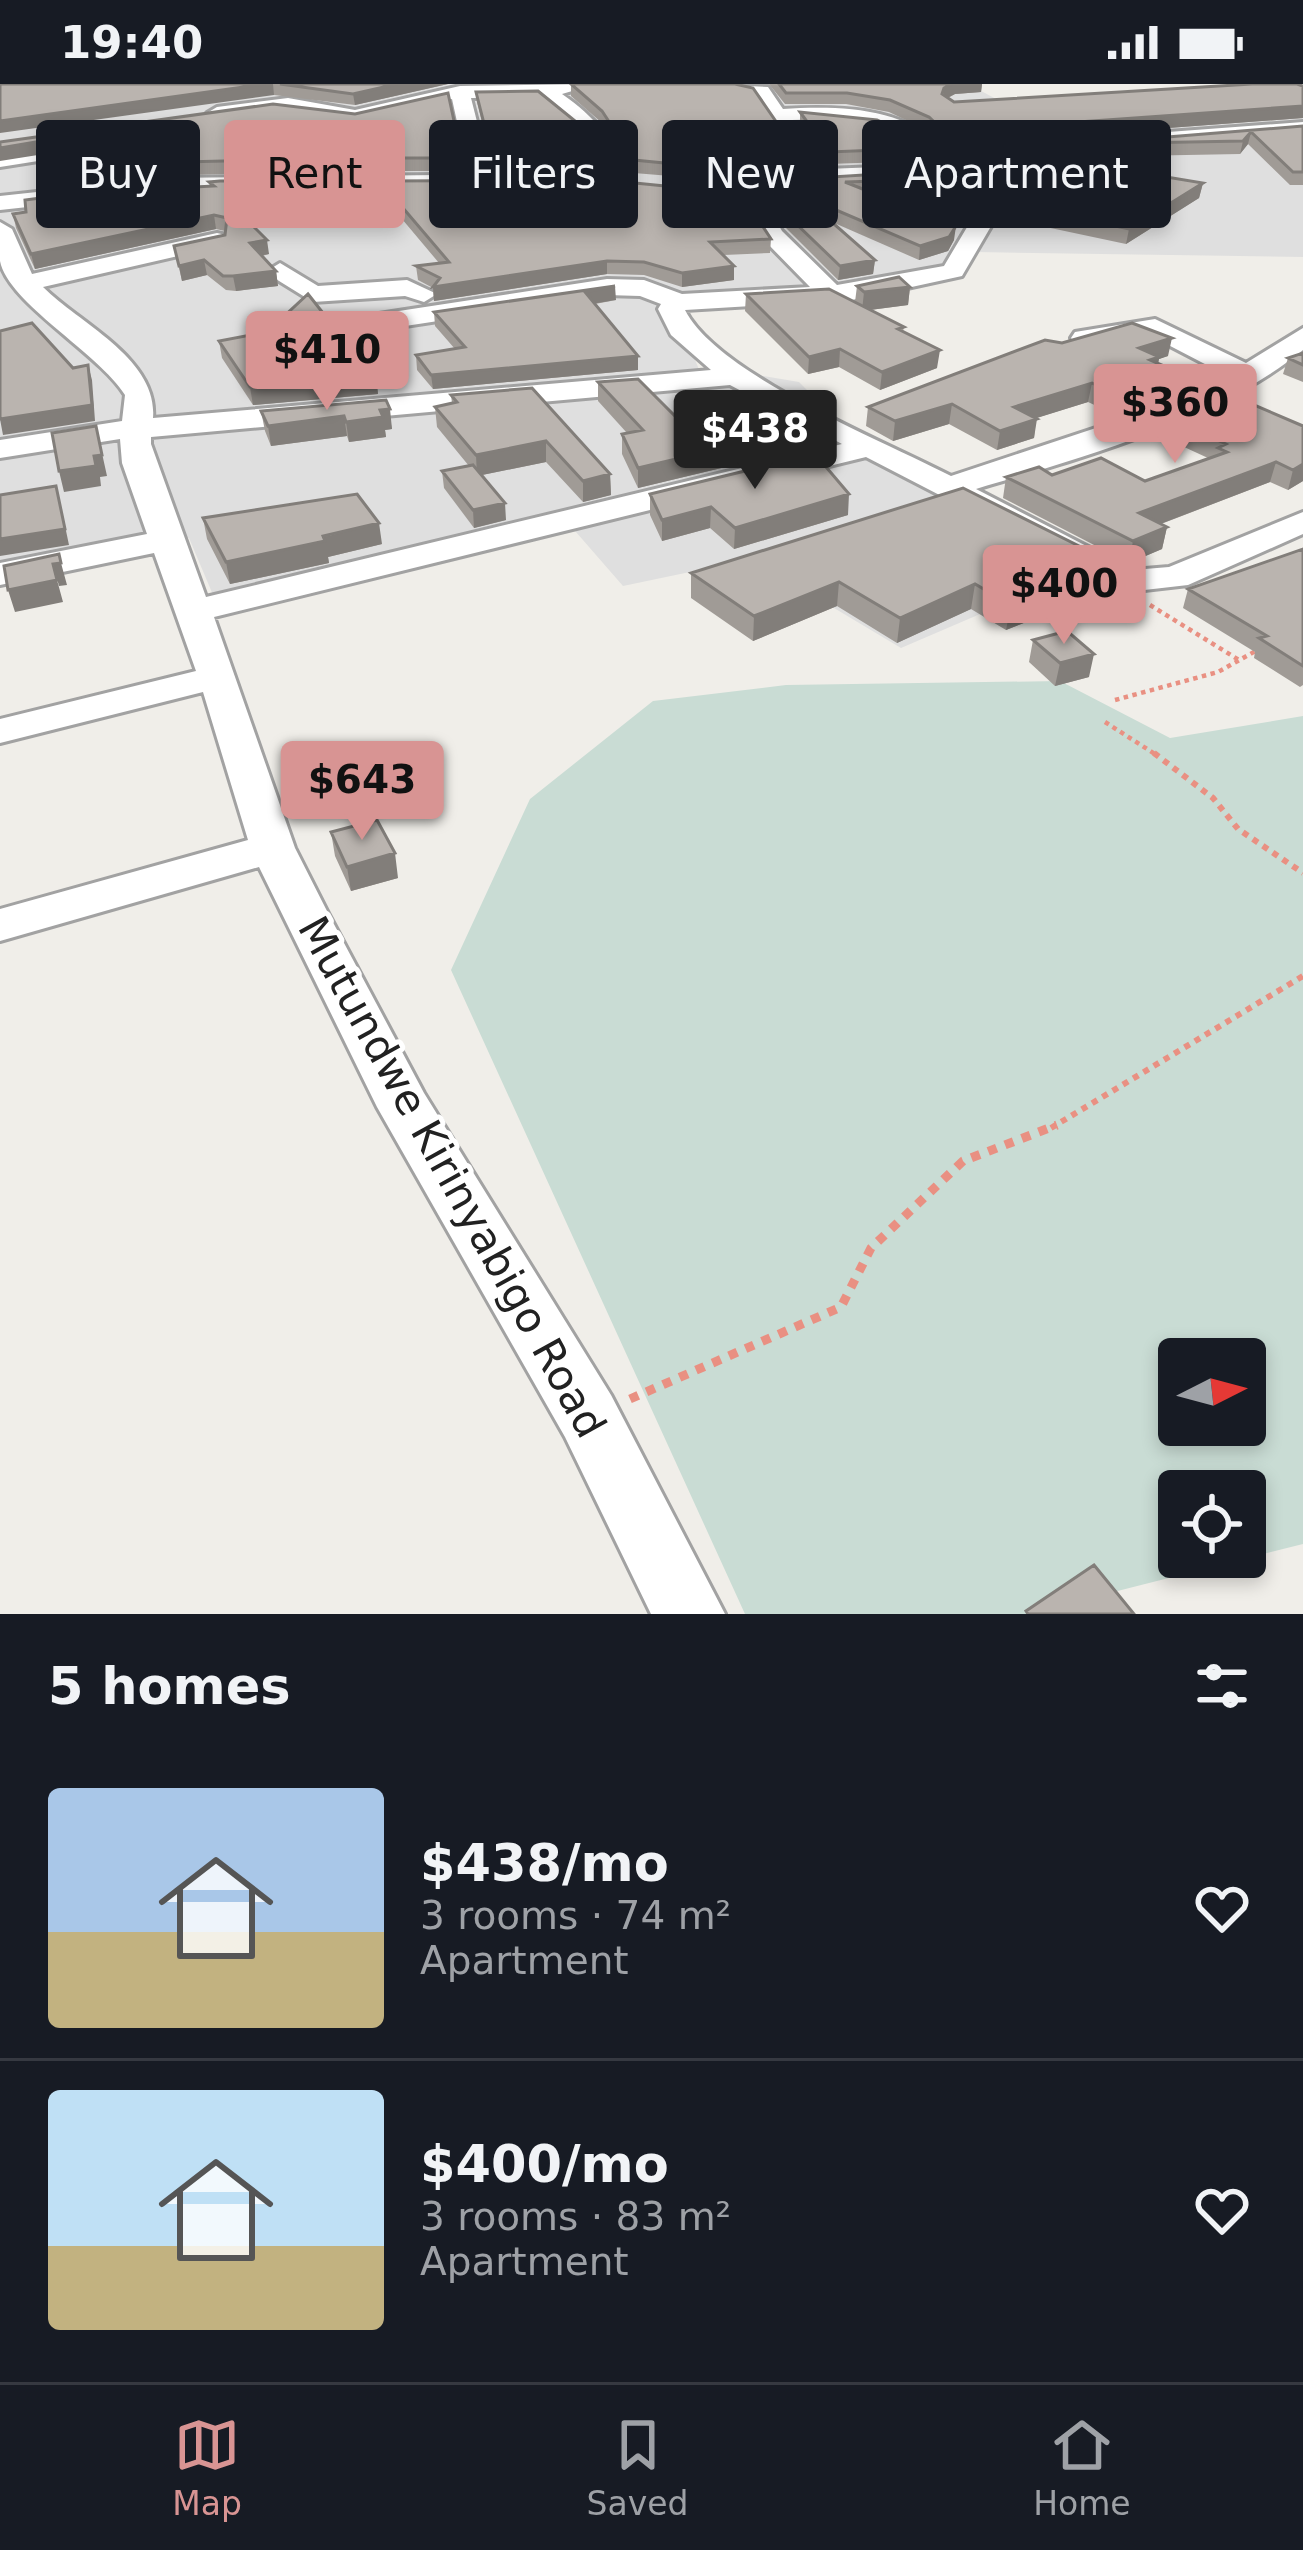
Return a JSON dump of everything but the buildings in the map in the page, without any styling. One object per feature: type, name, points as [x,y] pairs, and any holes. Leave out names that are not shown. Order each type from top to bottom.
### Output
[{"type":"street","points":[[184,117],[288,104],[355,116],[460,92],[505,87],[543,91],[587,84]]},
{"type":"street","points":[[716,84],[755,87],[780,120]]},
{"type":"street","points":[[543,91],[559,99],[633,184],[662,185]]},
{"type":"street","points":[[0,203],[185,184],[492,181],[460,92]]},
{"type":"street","points":[[776,115],[855,113],[875,120]]},
{"type":"street","points":[[1171,142],[1303,128]]},
{"type":"street","points":[[0,144],[36,139]]},
{"type":"street","points":[[0,161],[36,155]]},
{"type":"street","points":[[768,228],[828,291]]},
{"type":"street","points":[[340,328],[608,287],[644,288],[679,302],[927,280],[953,271],[995,228]]},
{"type":"street","name":"Mutundwe Kirinyabigo Road","points":[[0,229],[36,309],[130,378],[140,395],[139,463],[218,676],[273,848],[404,1108],[588,1416],[689,1614]]},
{"type":"street","points":[[36,309],[218,241]]},
{"type":"street","points":[[280,272],[313,294],[416,289],[439,311]]},
{"type":"street","points":[[679,302],[671,309],[681,328],[735,376],[1127,580],[1174,577],[1303,522]]},
{"type":"street","points":[[1051,347],[1155,327],[1245,374]]},
{"type":"street","points":[[913,514],[955,491],[1129,426],[1297,350]]},
{"type":"street","points":[[0,449],[138,429],[735,376]]},
{"type":"street","points":[[833,424],[869,409]]},
{"type":"street","points":[[193,611],[869,447]]},
{"type":"street","points":[[0,574],[168,540]]},
{"type":"street","points":[[0,731],[218,676]]},
{"type":"street","points":[[0,925],[273,848]]},
{"type":"path","points":[[1127,580],[1158,613],[1214,640],[1239,660]]},
{"type":"path","points":[[1115,700],[1176,686],[1281,639]]},
{"type":"path","points":[[1105,722],[1156,753],[1214,798],[1238,829],[1303,873]]},
{"type":"path","points":[[588,1416],[735,1357],[841,1307],[871,1248],[963,1161],[1054,1127],[1303,976]]},
{"type":"shaded area","points":[[0,84],[968,84],[998,100],[1303,88],[1303,257],[975,252],[957,274],[675,310],[702,377],[757,375],[799,382],[860,443],[1090,567],[901,648],[752,559],[623,586],[569,524],[216,602],[189,538],[0,577]]},
{"type":"green space","points":[[1060,681],[1170,738],[1303,716],[1303,1544],[1266,1553],[1266,1470],[1158,1470],[1158,1578],[1169,1578],[1027,1614],[745,1614],[451,970],[530,799],[653,701],[786,685]]}]
